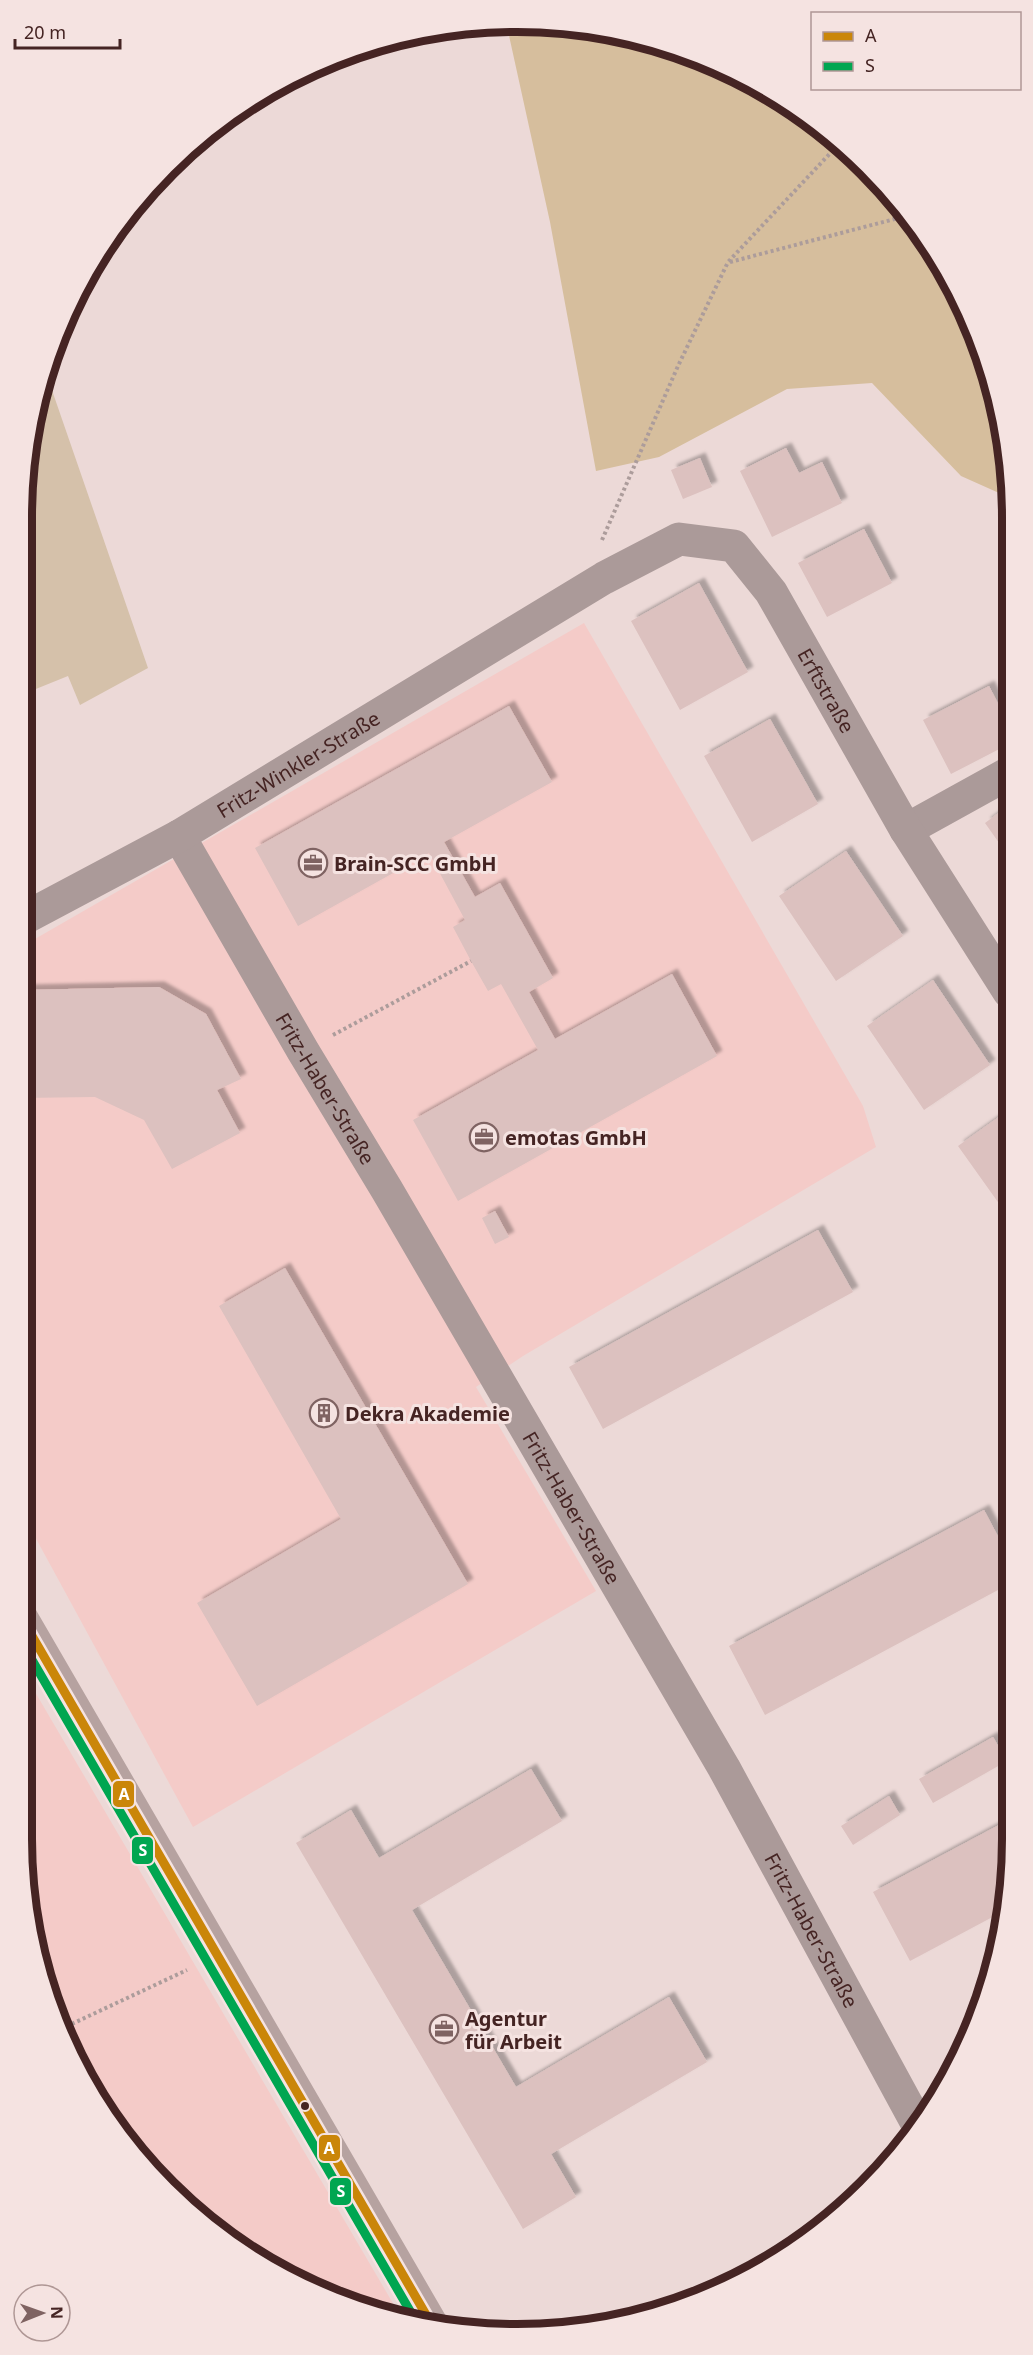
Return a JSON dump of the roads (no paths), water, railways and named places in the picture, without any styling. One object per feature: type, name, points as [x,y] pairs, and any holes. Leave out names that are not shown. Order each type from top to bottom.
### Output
[{"type":"street","name":"Erftstraße","points":[[571,598],[679,539],[734,546],[771,592],[906,830],[1002,981]]},
{"type":"street","name":"Fritz-Winkler-Straße","points":[[32,914],[179,836],[571,598]]},
{"type":"street","points":[[906,830],[1002,777]]},
{"type":"street","name":"Fritz-Haber-Straße","points":[[179,836],[724,1768],[914,2117]]},
{"type":"street","points":[[32,1636],[426,2315]]},
{"type":"place","name":"Brain-SCC GmbH","points":[[313,863]]},
{"type":"place","name":"emotas GmbH","points":[[484,1137]]},
{"type":"place","name":"Dekra Akademie","points":[[324,1413]]},
{"type":"place","name":"Agentur für Arbeit","points":[[444,2029]]}]
